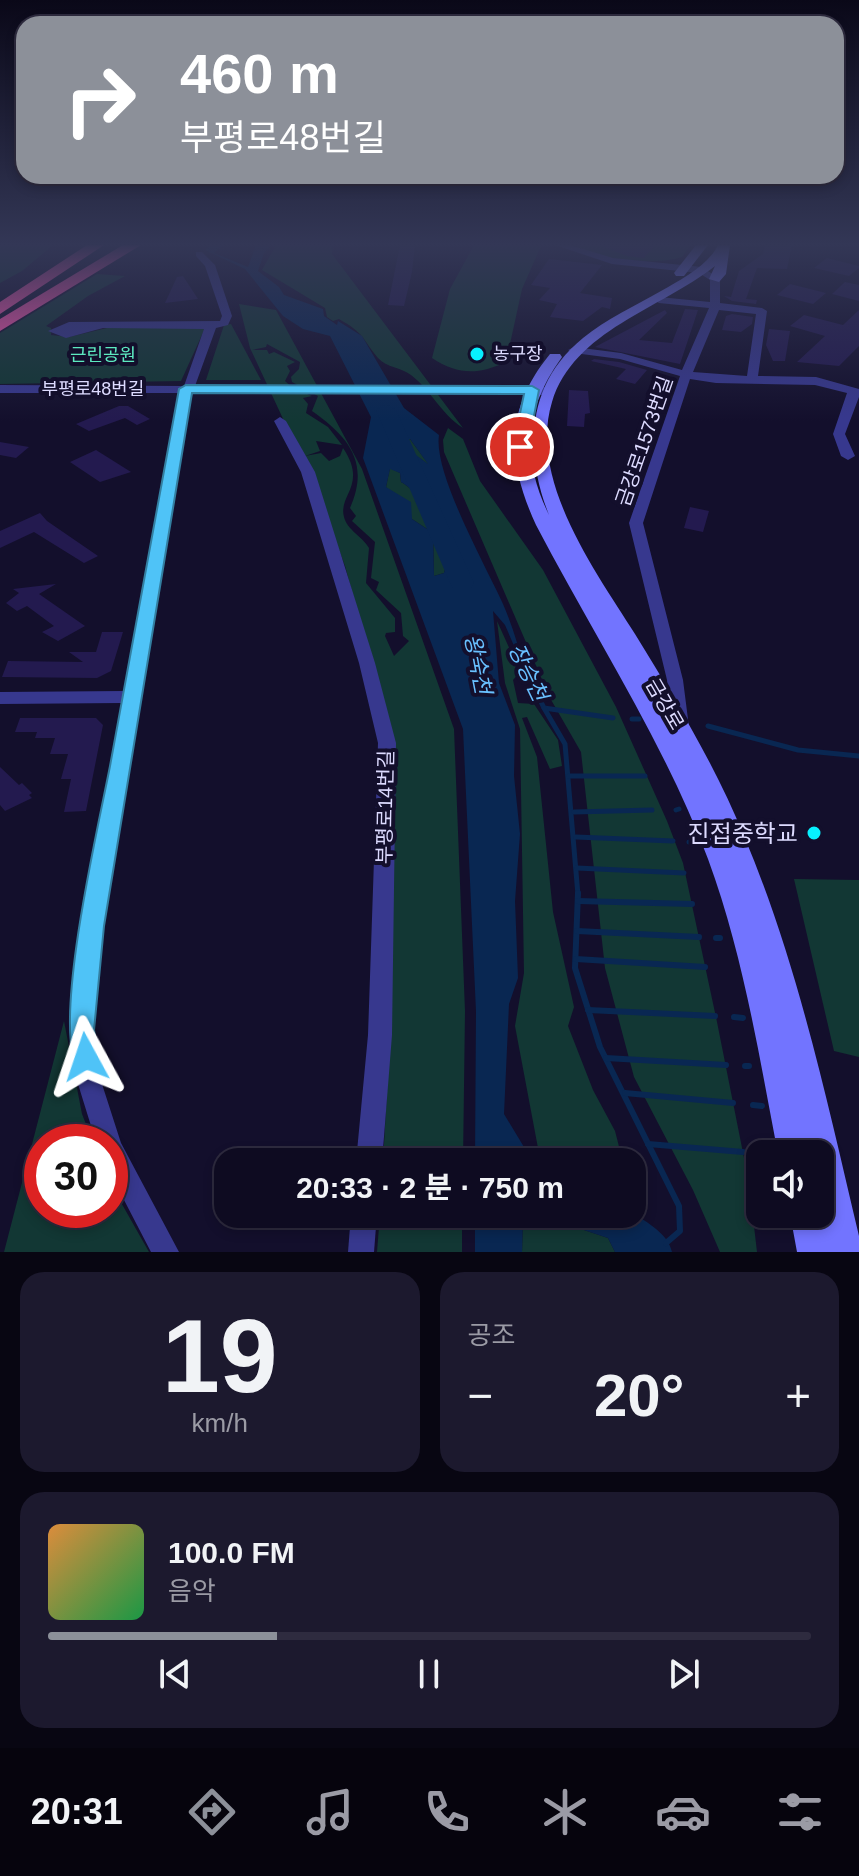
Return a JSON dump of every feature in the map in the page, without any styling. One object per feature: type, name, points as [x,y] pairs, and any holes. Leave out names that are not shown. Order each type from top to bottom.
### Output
[{"type":"highway","points":[[0,326],[37,303]]},
{"type":"main road","name":"금강로","points":[[629,303],[604,316],[575,337],[551,360],[520,447],[528,483],[548,528],[661,732],[710,833],[750,963],[791,1140]]},
{"type":"main road","name":"금강로","points":[[652,303],[604,326],[574,350],[540,390],[538,429],[541,471],[555,512],[681,729],[735,842],[773,953],[846,1252]]},
{"type":"main road","points":[[809,1228],[814,1252]]},
{"type":"street","points":[[104,325],[211,326],[224,323],[227,316],[223,303]]},
{"type":"street","points":[[691,303],[762,311],[752,380]]},
{"type":"street","name":"금강로1573번길","points":[[681,729],[675,680],[636,523],[675,402],[715,306]]},
{"type":"street","points":[[103,1124],[90,1084],[81,1030],[92,926],[186,389],[211,326]]},
{"type":"street","points":[[574,350],[621,356],[688,375],[816,381],[857,392],[839,434],[848,456]]},
{"type":"street","name":"부평로48번길","points":[[0,389],[540,390]]},
{"type":"street","name":"부평로14번길","points":[[280,421],[308,472],[367,663],[387,743],[380,1035],[370,1148]]},
{"type":"street","points":[[0,698],[132,697]]},
{"type":"street","points":[[128,1180],[166,1252]]},
{"type":"street","points":[[361,1252],[363,1228]]},
{"type":"green space","name":"근린공원","points":[[49,303],[78,303],[46,326],[51,328],[51,335],[69,337],[107,328],[205,328],[181,381],[0,384],[0,333]]},
{"type":"green space","points":[[317,303],[369,303],[463,428],[411,375],[378,358],[354,328],[339,319],[333,321],[327,317],[325,308]]},
{"type":"green space","points":[[446,303],[519,303],[506,362],[468,371],[451,368],[432,358]]},
{"type":"green space","points":[[239,304],[276,310],[362,469],[454,729],[465,1011],[463,1148],[384,1148],[391,1021],[388,724],[345,566],[319,496],[250,348]],"holes":[[[267,344],[300,362],[299,369],[291,377],[292,382],[318,396],[312,411],[346,441],[357,464],[356,492],[350,508],[356,516],[352,521],[375,542],[371,578],[379,582],[376,590],[401,613],[403,636],[409,641],[394,656],[385,636],[386,633],[395,632],[395,618],[366,583],[369,548],[348,526],[344,517],[343,509],[353,480],[350,461],[343,448],[340,456],[329,461],[321,453],[305,456],[320,451],[316,441],[342,445],[328,427],[306,413],[308,404],[303,398],[312,396],[294,389],[285,381],[290,371],[287,366],[295,362],[274,352],[269,354],[267,350],[252,350],[266,347]]]},
{"type":"green space","points":[[231,324],[261,380],[206,380],[224,325]]},
{"type":"green space","points":[[448,428],[463,439],[480,481],[543,570],[616,707],[667,821],[683,863],[717,1022],[746,1168],[746,1228],[754,1228],[757,1252],[720,1252],[693,1190],[634,1077],[605,968],[581,752],[550,698],[444,452],[443,440]]},
{"type":"green space","points":[[410,439],[429,465],[418,457],[423,476],[396,455],[394,441]]},
{"type":"green space","points":[[390,468],[400,473],[401,482],[424,501],[447,530],[452,547],[444,573],[434,576],[433,533],[412,519],[386,487]]},
{"type":"green space","points":[[497,621],[520,672],[513,680],[518,703],[534,704],[558,740],[562,766],[550,769],[527,717],[522,718],[537,757],[553,912],[574,1007],[568,1026],[593,1090],[615,1131],[619,1148],[538,1148],[515,1026],[524,973],[520,729],[505,683]]},
{"type":"green space","points":[[794,879],[859,880],[859,1057],[834,1051]]},
{"type":"green space","points":[[64,1021],[86,1124],[37,1124]]},
{"type":"green space","points":[[24,1175],[24,1228],[128,1228],[128,1215],[149,1252],[4,1252]]},
{"type":"green space","points":[[379,1228],[462,1228],[462,1252],[377,1252]]},
{"type":"green space","points":[[523,1228],[578,1228],[608,1238],[615,1252],[522,1252]]},
{"type":"water","points":[[273,303],[307,303],[323,309],[324,316],[337,325],[338,321],[362,336],[404,408],[439,435],[439,452],[452,495],[503,604],[524,669],[505,625],[493,611],[499,683],[515,725],[514,776],[520,834],[515,901],[518,978],[509,1004],[504,1114],[525,1148],[475,1148],[476,1011],[463,729],[363,458],[371,417],[330,336],[303,329],[283,316]],"holes":[[[410,439],[428,464],[416,455],[422,476],[397,455],[394,441]],[[390,469],[400,473],[401,482],[424,501],[447,530],[452,547],[444,573],[434,576],[433,533],[412,519],[411,502],[386,487]]]},
{"type":"water","points":[[646,1221],[662,1234],[672,1252],[615,1252],[608,1238],[578,1228],[646,1228]]},
{"type":"water","points":[[475,1228],[523,1228],[522,1252],[475,1252]]},
{"type":"building","points":[[554,303],[611,303],[610,309],[602,307],[583,321],[550,317],[557,304]]},
{"type":"building","points":[[685,309],[698,310],[680,364],[595,347],[665,310],[667,313],[639,340],[672,343]]},
{"type":"building","points":[[859,310],[859,346],[839,366],[797,362],[825,336],[790,326],[804,315],[843,325]]},
{"type":"building","points":[[726,316],[753,317],[752,324],[741,332],[722,330]]},
{"type":"building","points":[[769,329],[790,331],[785,361],[773,361],[766,345]]},
{"type":"building","points":[[594,359],[647,370],[635,384],[616,379],[626,369],[591,361]]},
{"type":"building","points":[[569,390],[588,391],[590,413],[585,414],[584,427],[567,426]]},
{"type":"building","points":[[119,406],[128,406],[150,419],[137,425],[125,418],[89,431],[76,424]]},
{"type":"building","points":[[0,442],[29,447],[16,458],[0,455]]},
{"type":"building","points":[[96,450],[131,472],[100,482],[70,462]]},
{"type":"building","points":[[690,507],[709,511],[703,532],[684,528]]},
{"type":"building","points":[[40,513],[98,556],[84,563],[34,532],[0,548],[0,531]]},
{"type":"building","points":[[56,584],[39,594],[85,626],[58,641],[42,632],[54,626],[27,606],[17,611],[6,603],[19,593],[13,589]]},
{"type":"building","points":[[102,632],[123,632],[111,671],[97,678],[2,677],[8,661],[83,662],[69,652],[96,652]]},
{"type":"building","points":[[20,718],[96,718],[103,725],[86,811],[64,812],[71,779],[61,779],[68,754],[50,754],[55,738],[35,738],[37,732],[15,732]]},
{"type":"building","points":[[0,767],[19,785],[22,783],[32,793],[29,795],[32,798],[5,811],[0,805]]},
{"type":"waterway","name":"왕숙천","points":[[386,410],[462,583]]},
{"type":"waterway","name":"장승천","points":[[523,665],[544,708]]},
{"type":"waterway","name":"장승천","points":[[544,708],[613,718]]},
{"type":"waterway","points":[[544,708],[565,744],[578,894]]},
{"type":"waterway","name":"장승천","points":[[632,719],[639,719]]},
{"type":"waterway","name":"장승천","points":[[708,726],[798,750],[859,756]]},
{"type":"waterway","points":[[569,776],[645,776]]},
{"type":"waterway","points":[[574,812],[652,810]]},
{"type":"waterway","points":[[576,837],[673,841]]},
{"type":"waterway","points":[[689,842],[695,842]]},
{"type":"waterway","points":[[577,868],[684,873]]},
{"type":"waterway","points":[[578,894],[575,968],[588,1010]]},
{"type":"waterway","points":[[578,901],[692,904]]},
{"type":"waterway","points":[[577,931],[699,937]]},
{"type":"waterway","points":[[576,959],[705,967]]},
{"type":"waterway","points":[[588,1010],[715,1016]]},
{"type":"waterway","points":[[588,1010],[600,1047],[648,1144]]},
{"type":"waterway","points":[[734,1017],[743,1018]]},
{"type":"waterway","points":[[606,1058],[726,1065]]},
{"type":"waterway","points":[[625,1093],[733,1103]]},
{"type":"waterway","points":[[753,1105],[762,1106]]},
{"type":"waterway","points":[[648,1144],[743,1152]]},
{"type":"waterway","points":[[648,1144],[679,1206],[680,1231],[666,1243]]},
{"type":"place","name":"농구장","points":[[477,354]]},
{"type":"place","name":"진접중학교","points":[[814,833]]},
{"type":"route","points":[[86,1057],[81,1030],[92,926],[186,389],[532,390],[520,447]]}]
